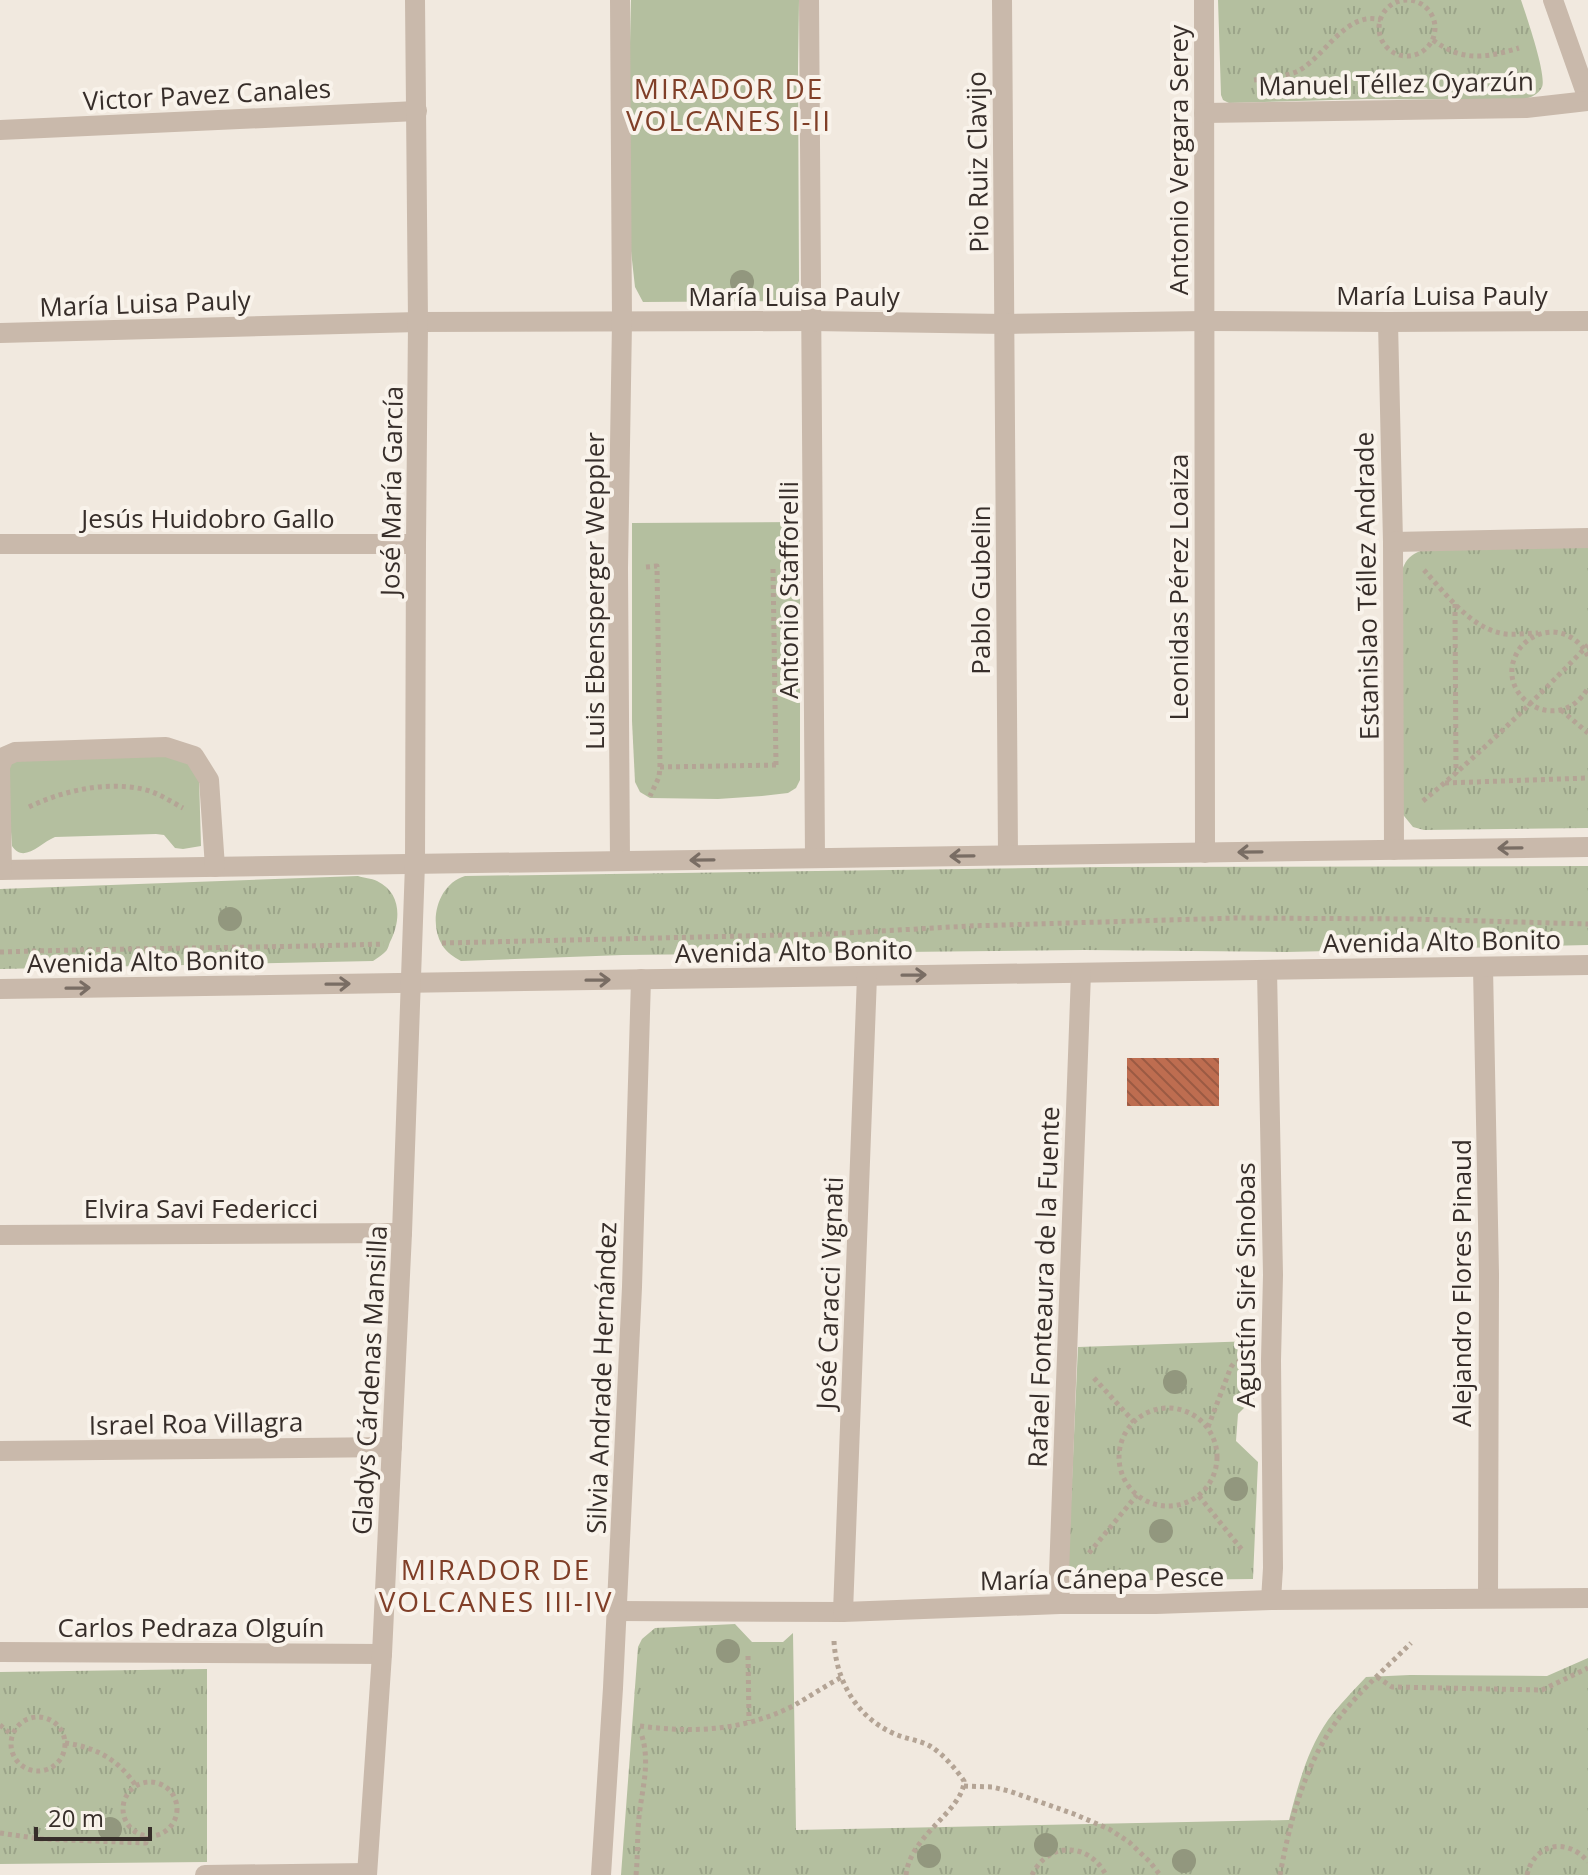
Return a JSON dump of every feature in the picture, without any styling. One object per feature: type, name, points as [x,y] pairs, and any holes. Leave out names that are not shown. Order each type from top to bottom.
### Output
[{"type":"street","name":"José María García","points":[[411,982],[415,864],[418,322],[415,0]]},
{"type":"street","name":"Luis Ebensperger Weppler","points":[[620,0],[620,861]]},
{"type":"street","name":"Antonio Stafforelli","points":[[809,0],[815,858]]},
{"type":"street","name":"Pio Ruiz Clavijo","points":[[1002,0],[1005,324]]},
{"type":"street","name":"Antonio Vergara Serey","points":[[1204,0],[1204,321]]},
{"type":"street","points":[[1553,0],[1588,100]]},
{"type":"street","name":"Manuel Téllez Oyarzún","points":[[1204,113],[1526,108],[1588,100]]},
{"type":"street","name":"Victor Pavez Canales","points":[[0,130],[417,111]]},
{"type":"street","name":"Leonidas Pérez Loaiza","points":[[1204,321],[1205,853]]},
{"type":"street","name":"María Luisa Pauly","points":[[0,333],[418,322],[1005,324],[1588,321]]},
{"type":"street","name":"Estanislao Téllez Andrade","points":[[1388,322],[1393,542],[1394,850]]},
{"type":"street","name":"Pablo Gubelin","points":[[1005,324],[1008,855]]},
{"type":"street","points":[[1393,542],[1588,538]]},
{"type":"street","name":"Jesús Huidobro Gallo","points":[[0,544],[416,544]]},
{"type":"street","points":[[215,867],[209,780],[194,756],[166,747],[15,752],[4,757],[0,767],[1,870],[215,867],[620,861],[1008,855],[1205,853],[1588,847]]},
{"type":"street","name":"Avenida Alto Bonito","points":[[0,989],[1588,965]]},
{"type":"street","name":"Alejandro Flores Pinaud","points":[[1483,967],[1489,1274],[1488,1598]]},
{"type":"street","name":"Agustín Siré Sinobas","points":[[1267,970],[1273,1275],[1271,1600]]},
{"type":"street","name":"Rafael Fonteaura de la Fuente","points":[[1060,1604],[1066,1347],[1081,973]]},
{"type":"street","name":"José Caracci Vignati","points":[[843,1612],[867,976]]},
{"type":"street","name":"Silvia Andrade Hernández","points":[[601,1875],[633,1272],[641,979]]},
{"type":"street","name":"Gladys Cárdenas Mansilla","points":[[367,1874],[382,1654],[411,982]]},
{"type":"street","name":"Elvira Savi Federicci","points":[[0,1235],[402,1233]]},
{"type":"street","name":"Israel Roa Villagra","points":[[0,1451],[392,1447]]},
{"type":"street","name":"María Cánepa Pesce","points":[[617,1611],[843,1612],[1271,1600],[1588,1598]]},
{"type":"street","name":"Carlos Pedraza Olguín","points":[[0,1652],[382,1654]]},
{"type":"street","points":[[205,1875],[367,1874]]},
{"type":"path","points":[[1400,1],[1418,2],[1432,13],[1436,31],[1433,40],[1420,53],[1402,56],[1386,46],[1379,29],[1384,11],[1400,1]]},
{"type":"path","points":[[1205,90],[1292,73],[1305,66],[1353,22],[1367,18],[1381,20]]},
{"type":"path","points":[[1433,40],[1459,55],[1483,56],[1519,48]]},
{"type":"path","points":[[1393,542],[1480,624],[1499,633],[1564,634],[1586,647],[1588,656]]},
{"type":"path","points":[[618,568],[657,566],[660,767],[814,764]]},
{"type":"path","points":[[773,569],[776,765]]},
{"type":"path","points":[[1455,603],[1456,774]]},
{"type":"path","points":[[1547,632],[1538,634],[1518,650],[1512,666],[1517,692],[1529,704],[1545,710],[1561,710],[1577,702],[1588,688]]},
{"type":"path","points":[[1419,805],[1456,774],[1586,647]]},
{"type":"path","points":[[1561,710],[1588,733]]},
{"type":"path","points":[[1444,783],[1588,778]]},
{"type":"path","points":[[23,810],[53,796],[120,787],[143,789],[191,813]]},
{"type":"path","points":[[0,952],[829,934],[969,926],[1235,918],[1441,919],[1588,924]]},
{"type":"path","points":[[1066,1347],[1134,1422]]},
{"type":"path","points":[[1208,1427],[1234,1363],[1271,1360]]},
{"type":"path","points":[[1167,1408],[1186,1411],[1208,1427],[1216,1445],[1217,1463],[1211,1481],[1199,1496],[1172,1506],[1153,1504],[1137,1495],[1125,1481],[1119,1454],[1124,1437],[1134,1422],[1150,1412],[1167,1408]]},
{"type":"path","points":[[1081,1562],[1137,1495]]},
{"type":"path","points":[[1199,1496],[1247,1556]]},
{"type":"path","points":[[833,1636],[842,1677],[852,1699],[868,1718],[895,1734],[932,1747],[964,1781],[962,1793],[912,1854],[906,1875]]},
{"type":"path","points":[[1280,1875],[1286,1841],[1312,1765],[1338,1719],[1411,1643]]},
{"type":"path","points":[[748,1656],[749,1721]]},
{"type":"path","points":[[1377,1677],[1392,1687],[1542,1690],[1588,1668]]},
{"type":"path","points":[[636,1875],[647,1759],[641,1733],[635,1725],[673,1731],[705,1731],[749,1721],[796,1704],[842,1677]]},
{"type":"path","points":[[42,1718],[58,1727],[64,1743],[58,1761],[48,1769],[36,1771],[24,1768],[15,1759],[11,1747],[12,1735],[24,1721],[42,1718]]},
{"type":"path","points":[[0,1725],[12,1735]]},
{"type":"path","points":[[64,1743],[107,1756],[125,1771],[136,1786]]},
{"type":"path","points":[[151,1782],[161,1784],[173,1794],[175,1819],[170,1827],[156,1835],[146,1836],[132,1830],[124,1817],[123,1807],[126,1797],[136,1786],[151,1782]]},
{"type":"path","points":[[964,1786],[1009,1791],[1097,1824],[1129,1842],[1160,1875]]},
{"type":"path","points":[[0,1833],[41,1839],[146,1843],[146,1836]]},
{"type":"path","points":[[1527,1875],[1535,1858],[1545,1850],[1558,1846],[1576,1850],[1588,1862]]},
{"type":"path","points":[[1032,1875],[1046,1857],[1070,1850],[1094,1858],[1106,1875]]},
{"type":"green space","points":[[631,0],[799,0],[799,281],[788,301],[643,302],[635,287],[631,251],[628,128]]},
{"type":"green space","points":[[1218,0],[1521,0],[1539,58],[1542,87],[1533,96],[1521,100],[1367,99],[1229,103],[1221,95]]},
{"type":"green space","points":[[800,522],[800,780],[796,788],[788,793],[762,796],[650,798],[640,792],[635,782],[632,523]]},
{"type":"green space","points":[[1588,547],[1588,828],[1424,830],[1413,827],[1400,811],[1401,574],[1407,561],[1425,549]]},
{"type":"green space","points":[[174,754],[185,759],[199,777],[201,846],[175,848],[164,835],[156,834],[55,837],[27,853],[17,851],[12,846],[7,775],[10,765],[17,760]]},
{"type":"green space","points":[[1588,866],[1588,945],[1286,952],[1084,950],[623,955],[461,961],[444,948],[436,925],[442,895],[456,880],[465,876],[1105,867]]},
{"type":"green space","points":[[358,876],[385,886],[397,908],[396,925],[388,948],[373,961],[0,969],[0,889]]},
{"type":"green space","points":[[1254,1341],[1255,1397],[1238,1414],[1236,1441],[1258,1462],[1253,1579],[1080,1581],[1072,1576],[1068,1568],[1078,1347]]},
{"type":"green space","points":[[735,1624],[752,1642],[783,1642],[793,1633],[796,1830],[1289,1820],[1314,1744],[1328,1720],[1366,1677],[1547,1676],[1588,1658],[1588,1875],[621,1875],[638,1647],[655,1628]]},
{"type":"green space","points":[[207,1669],[207,1862],[0,1864],[0,1672]]},
{"type":"building","points":[[1127,1058],[1219,1058],[1219,1106],[1127,1106]]},
{"type":"district","name":"MIRADOR DE VOLCANES I-II","points":[[729,104]]},
{"type":"district","name":"MIRADOR DE VOLCANES III-IV","points":[[496,1585]]}]
